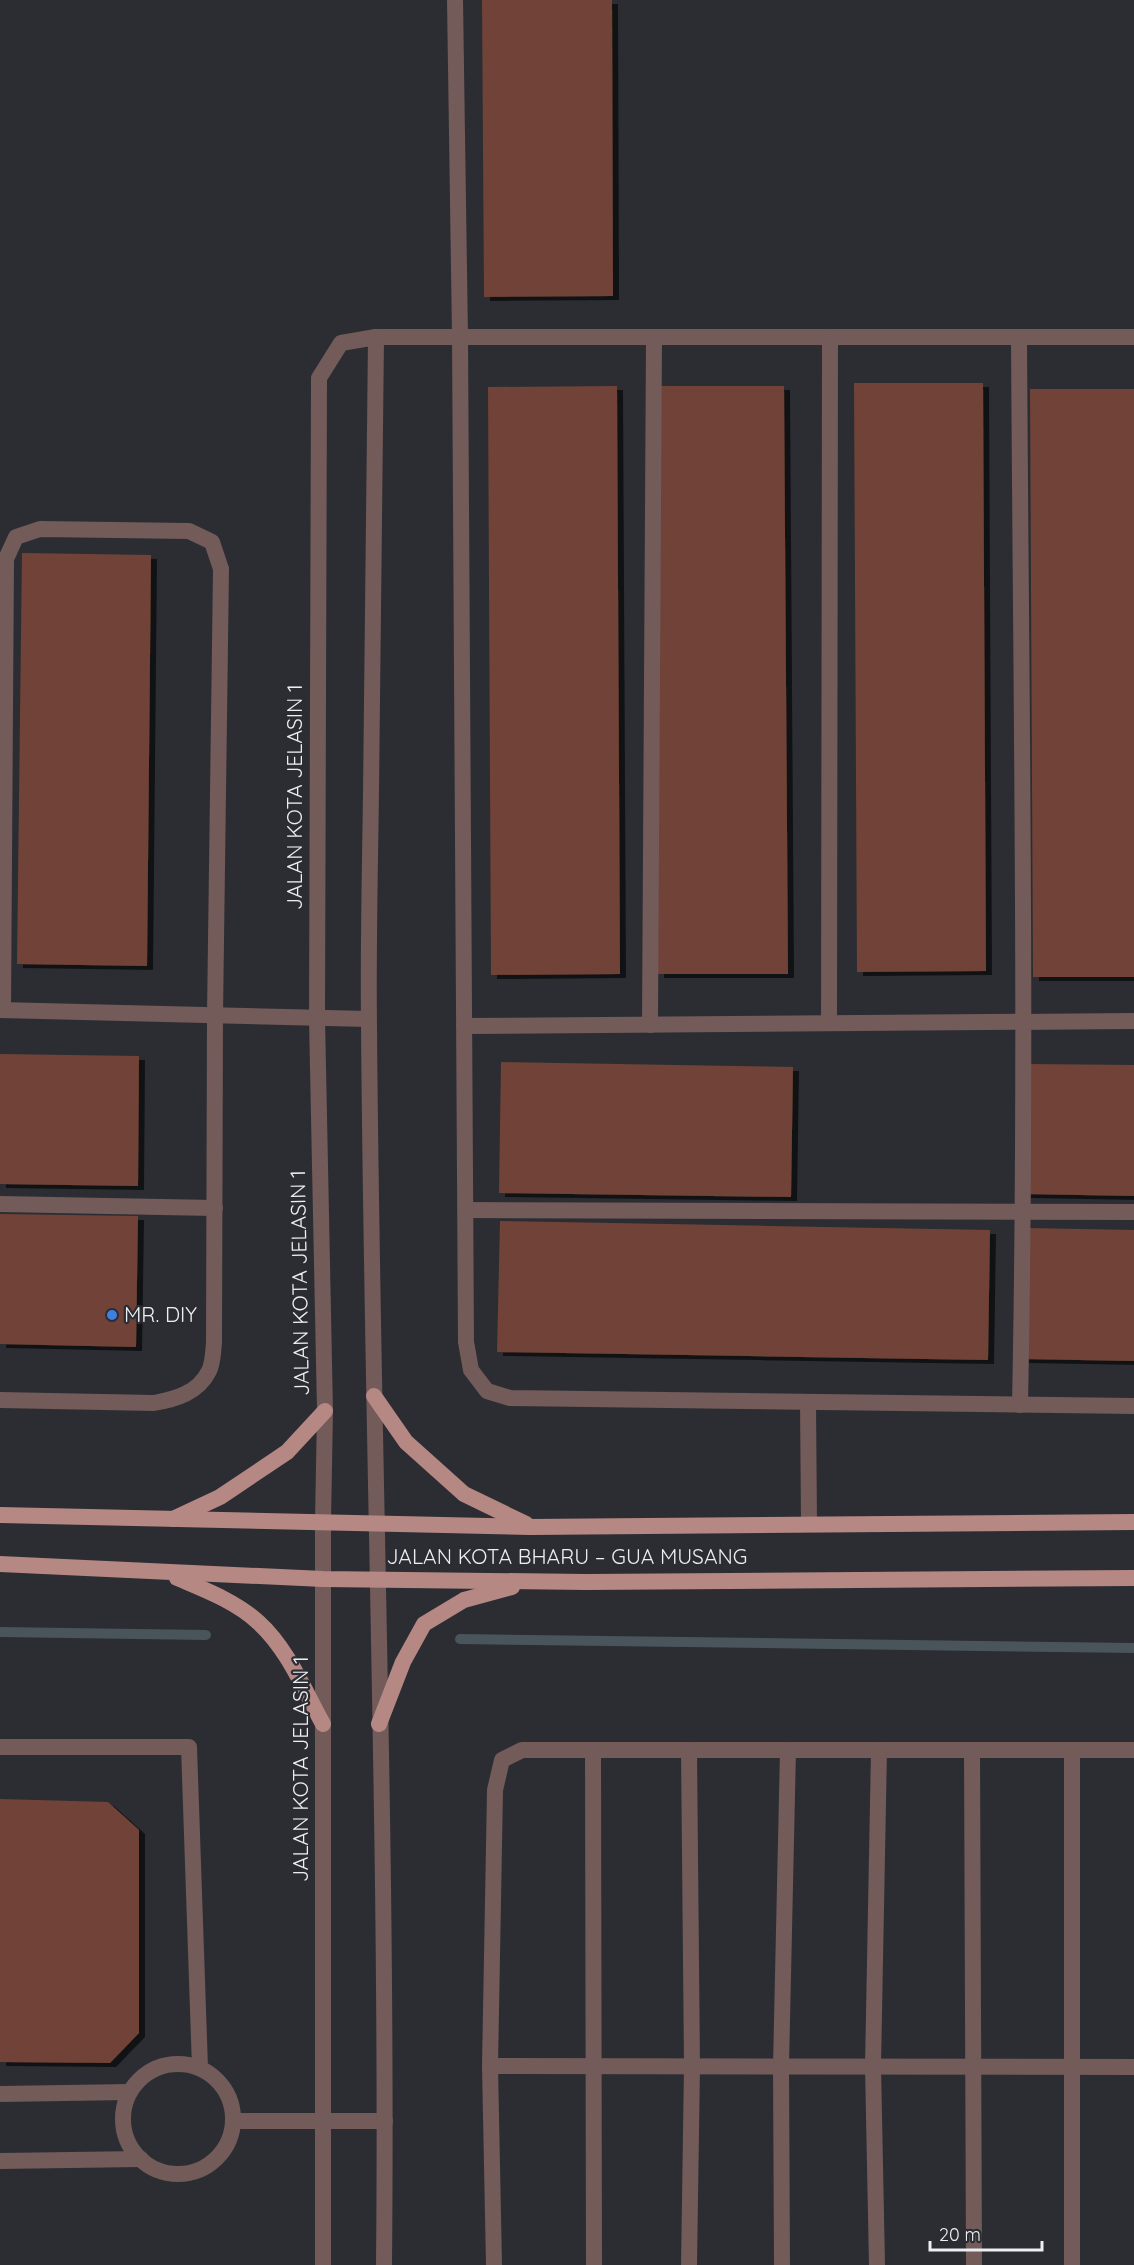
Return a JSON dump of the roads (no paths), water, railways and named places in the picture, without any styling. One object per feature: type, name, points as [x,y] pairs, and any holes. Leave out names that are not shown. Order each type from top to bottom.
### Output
[{"type":"main road","points":[[374,1396],[406,1442],[464,1494],[530,1527]]},
{"type":"main road","points":[[170,1520],[220,1497],[287,1452],[324,1411]]},
{"type":"main road","name":"JALAN KOTA BHARU – GUA MUSANG","points":[[0,1515],[530,1527],[1134,1522]]},
{"type":"main road","name":"JALAN KOTA BHARU – GUA MUSANG","points":[[0,1564],[323,1579],[531,1582],[1134,1578]]},
{"type":"main road","points":[[165,1573],[221,1597],[258,1621],[280,1646],[323,1724]]},
{"type":"main road","points":[[379,1724],[403,1662],[424,1624],[464,1600],[531,1582]]},
{"type":"street","points":[[455,0],[460,337],[466,1342],[471,1370],[487,1391],[510,1398],[1134,1406]]},
{"type":"street","points":[[376,337],[368,1019],[378,1523],[385,2121],[384,2265]]},
{"type":"street","name":"JALAN KOTA JELASIN 1","points":[[323,2265],[324,1411],[317,1018],[319,378],[341,343],[376,337],[1134,337]]},
{"type":"street","points":[[650,1025],[654,337]]},
{"type":"street","points":[[829,1023],[830,337]]},
{"type":"street","points":[[1019,337],[1023,1022],[1020,1405]]},
{"type":"street","points":[[0,1400],[154,1403],[178,1399],[196,1388],[209,1370],[214,1343],[215,1015],[221,569],[212,542],[189,531],[40,529],[16,537],[6,559],[1,1010],[215,1015],[317,1018],[368,1019]]},
{"type":"street","points":[[464,1026],[1134,1021]]},
{"type":"street","points":[[0,1204],[215,1208]]},
{"type":"street","points":[[466,1210],[1134,1212]]},
{"type":"street","points":[[808,1402],[809,1523]]},
{"type":"street","points":[[0,1747],[189,1747],[200,2068]]},
{"type":"street","points":[[494,2265],[490,2066],[495,1790],[502,1760],[522,1750],[1134,1750]]},
{"type":"street","points":[[593,1750],[594,2265]]},
{"type":"street","points":[[689,1750],[692,2066],[689,2265]]},
{"type":"street","points":[[782,2265],[781,2066],[788,1750]]},
{"type":"street","points":[[877,2265],[873,2066],[879,1750]]},
{"type":"street","points":[[972,1750],[974,2265]]},
{"type":"street","points":[[1072,1750],[1072,2265]]},
{"type":"street","points":[[168,2064],[185,2064],[200,2068],[214,2077],[224,2089],[231,2103],[233,2121],[229,2139],[220,2154],[207,2166],[190,2173],[172,2174],[156,2169],[141,2159],[129,2144],[124,2127],[124,2109],[130,2092],[140,2079],[153,2069],[168,2064]]},
{"type":"street","points":[[490,2066],[1134,2067]]},
{"type":"street","points":[[0,2094],[130,2092]]},
{"type":"street","points":[[233,2121],[385,2121]]},
{"type":"street","points":[[0,2161],[141,2159]]},
{"type":"waterway","points":[[0,1632],[206,1635]]},
{"type":"waterway","points":[[460,1639],[1134,1648]]},
{"type":"place","name":"MR. DIY","points":[[112,1315]]}]
